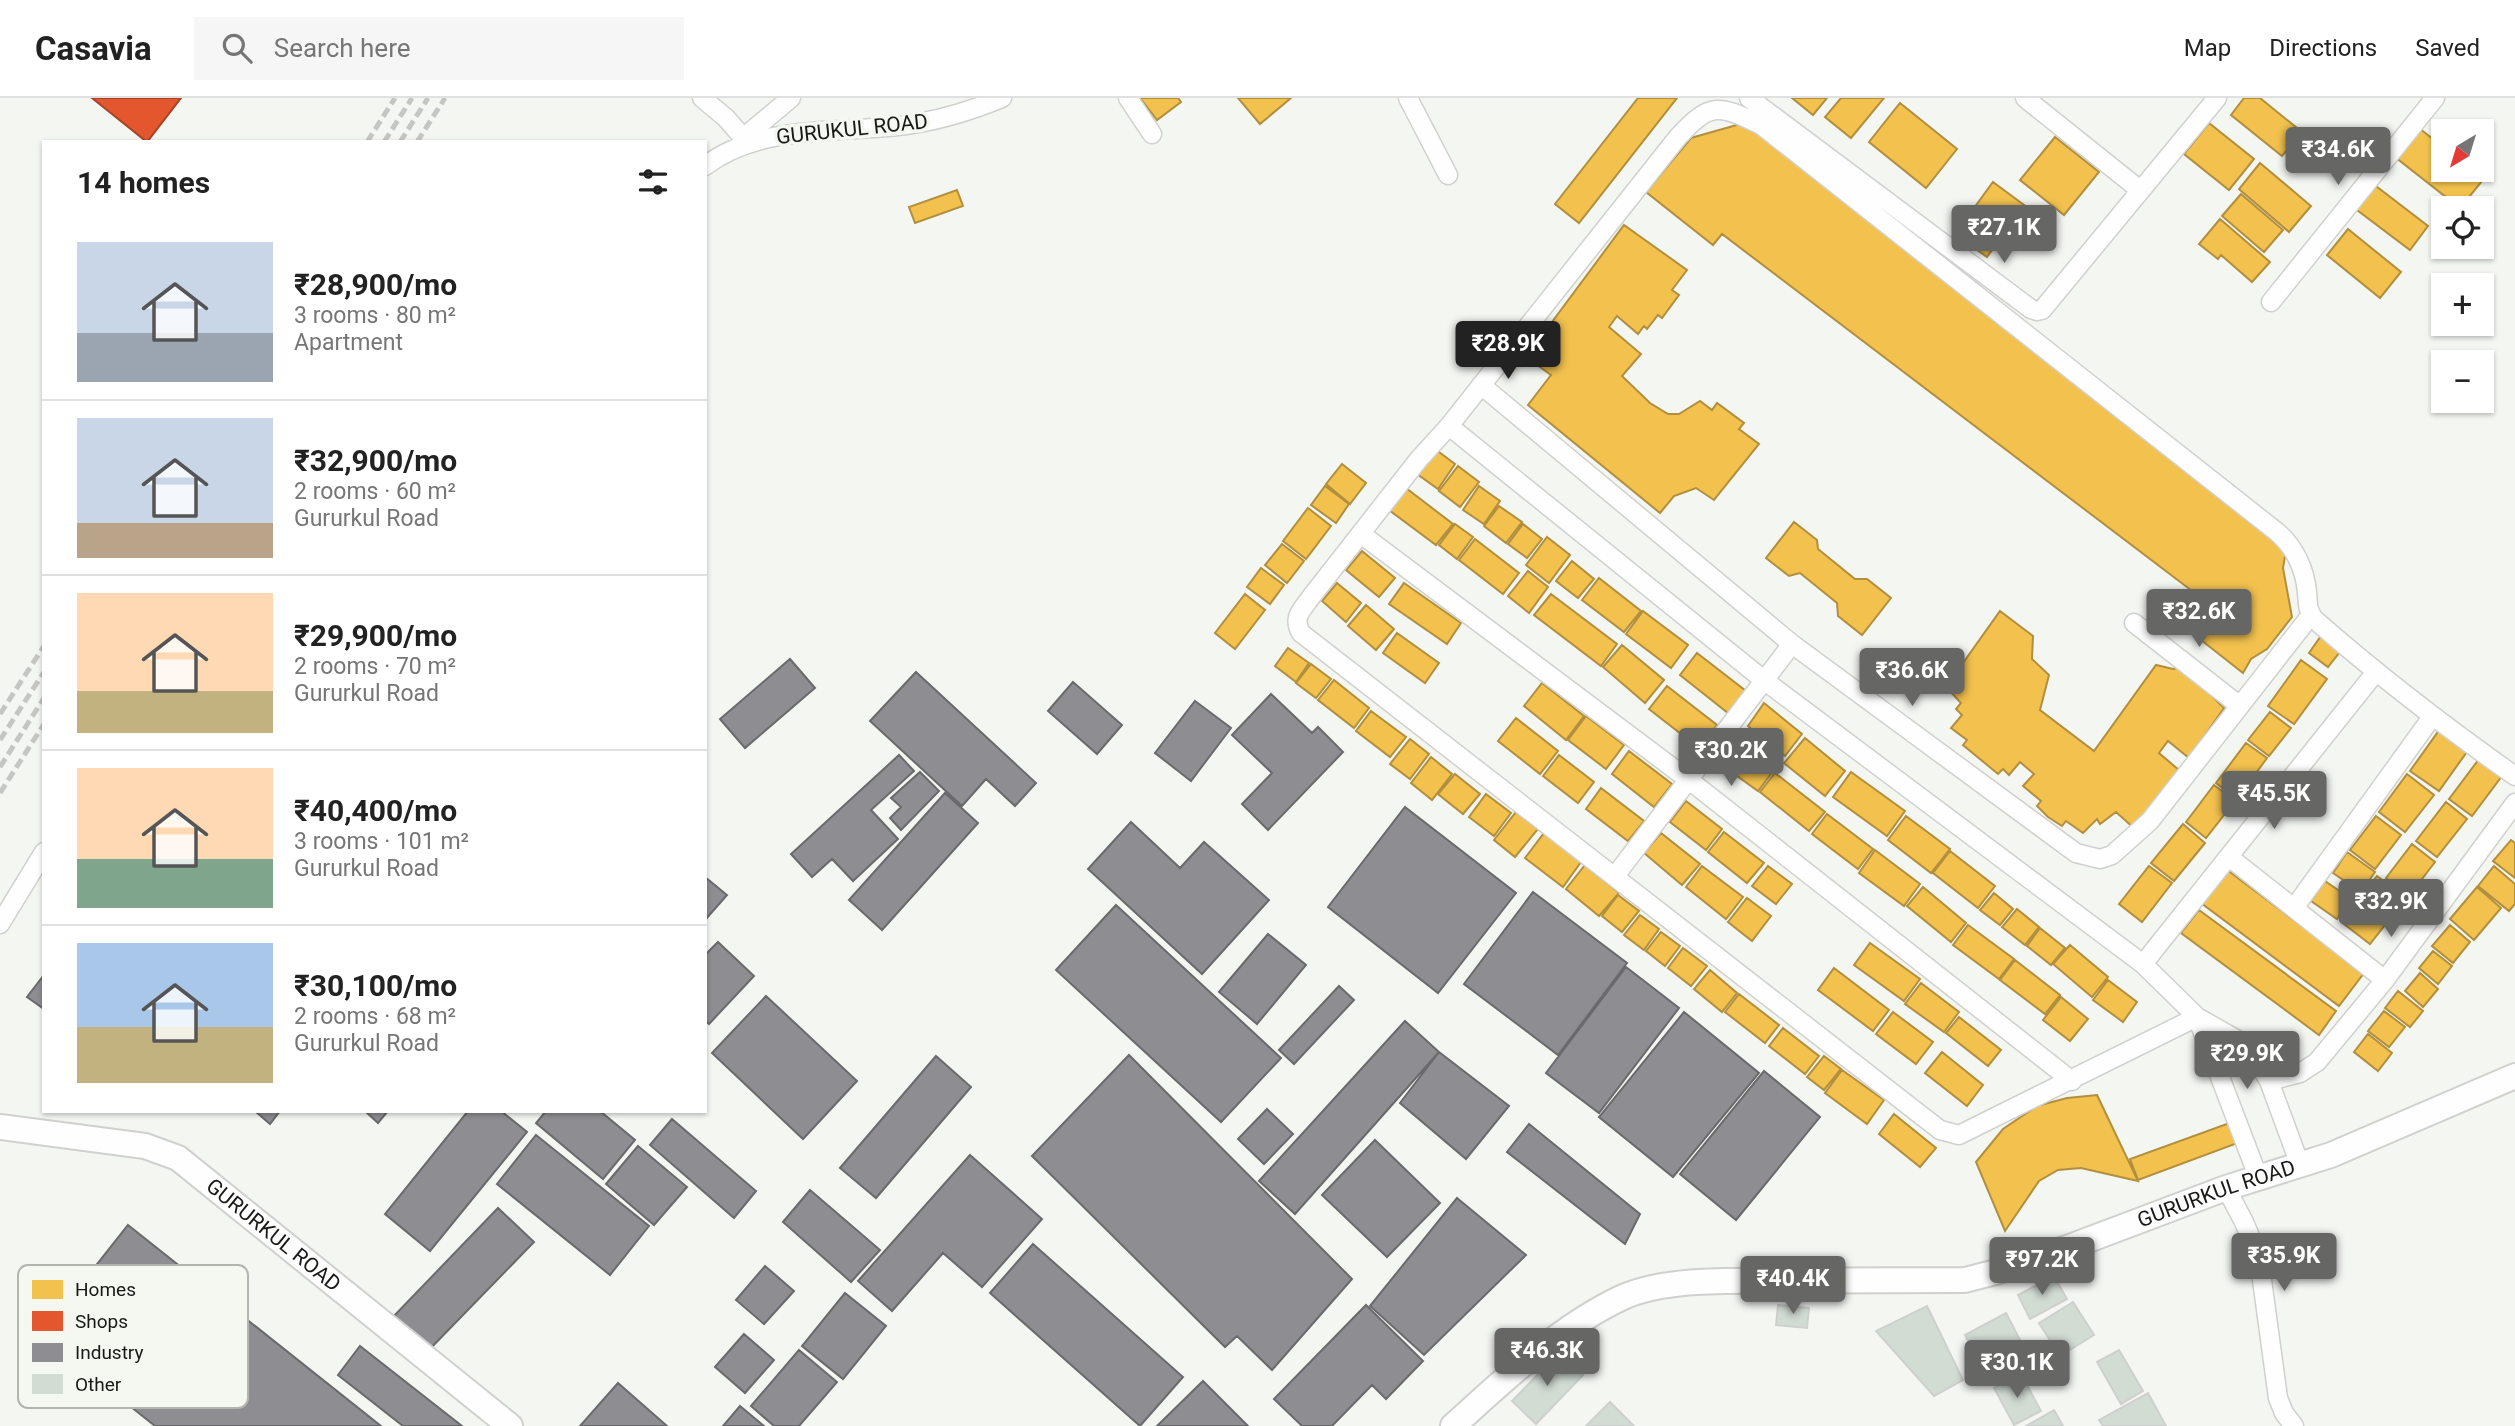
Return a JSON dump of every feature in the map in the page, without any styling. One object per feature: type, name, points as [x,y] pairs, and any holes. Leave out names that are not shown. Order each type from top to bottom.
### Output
[{"type":"street","points":[[702,98],[726,118],[745,140],[791,98]]},
{"type":"street","name":"GURUKUL ROAD","points":[[707,165],[745,140],[939,120],[1002,98]]},
{"type":"street","points":[[1128,98],[1152,134]]},
{"type":"street","points":[[1408,98],[1448,174]]},
{"type":"street","points":[[1749,98],[2035,311],[2042,310],[2217,98]]},
{"type":"street","points":[[2025,98],[2140,190]]},
{"type":"street","points":[[2271,302],[2435,98]]},
{"type":"street","points":[[2197,1017],[1959,1135],[1940,1130],[1301,633],[1296,622],[1298,616],[1361,534],[1419,459],[1449,426],[1701,114],[1715,109],[1733,111],[1761,125],[2284,538],[2295,553],[2304,574],[2308,610],[2311,615],[2375,674],[2515,776]]},
{"type":"street","points":[[1481,385],[1792,644],[2076,853],[2087,858],[2099,859],[2112,855],[2150,821],[2311,615]]},
{"type":"street","points":[[1449,426],[1765,681],[2143,964],[2197,1017],[2241,1042],[2269,1081],[2300,1165]]},
{"type":"street","points":[[1361,534],[1689,780],[2072,1081]]},
{"type":"street","points":[[2134,623],[2240,706]]},
{"type":"street","points":[[1615,876],[1792,644]]},
{"type":"street","points":[[2143,964],[2375,674]]},
{"type":"street","points":[[2294,908],[2432,718]]},
{"type":"street","points":[[2269,1081],[2300,1073],[2317,1062],[2385,980],[2515,803]]},
{"type":"street","points":[[0,924],[42,855]]},
{"type":"street","points":[[2229,857],[2385,980]]},
{"type":"street","points":[[2197,1017],[2259,1179]]},
{"type":"street","name":"GURURKUL ROAD","points":[[1452,1426],[1516,1370],[1581,1322],[1621,1298],[1640,1291],[1669,1285],[1741,1281],[1965,1280],[2067,1248],[2226,1188],[2300,1165],[2382,1134],[2515,1076]]},
{"type":"street","name":"GURURKUL ROAD","points":[[0,1126],[145,1146],[178,1158],[510,1426]]},
{"type":"street","points":[[2226,1188],[2241,1214],[2259,1258],[2278,1398],[2284,1413],[2294,1426]]},
{"type":"building: Homes","points":[[1140,98],[1178,98],[1181,102],[1157,120]]},
{"type":"building: Homes","points":[[1238,98],[1291,98],[1260,124]]},
{"type":"building: Homes","points":[[1638,98],[1677,98],[1579,223],[1555,204]]},
{"type":"building: Homes","points":[[1792,98],[1827,98],[1813,115]]},
{"type":"building: Homes","points":[[1841,98],[1884,98],[1851,138],[1825,117]]},
{"type":"building: Homes","points":[[2244,98],[2260,98],[2302,132],[2282,156],[2231,115]]},
{"type":"building: Homes","points":[[1900,103],[1957,149],[1926,188],[1869,142]]},
{"type":"building: Homes","points":[[1747,122],[2287,544],[2283,568],[2292,617],[2267,649],[2251,659],[2243,673],[2182,625],[2200,597],[1722,234],[1713,245],[1646,192],[1691,138]]},
{"type":"building: Homes","points":[[2209,123],[2254,159],[2229,190],[2184,154]]},
{"type":"building: Homes","points":[[2419,128],[2431,138],[2431,182],[2481,182],[2470,196],[2445,196],[2395,157]]},
{"type":"building: Homes","points":[[2055,137],[2099,172],[2064,215],[2020,180]]},
{"type":"building: Homes","points":[[2260,163],[2311,206],[2289,232],[2239,189]]},
{"type":"building: Homes","points":[[1993,182],[2024,205],[1987,257],[1955,234]]},
{"type":"building: Homes","points":[[2372,183],[2428,226],[2410,250],[2353,207]]},
{"type":"building: Homes","points":[[957,190],[963,206],[915,223],[909,207]]},
{"type":"building: Homes","points":[[2241,194],[2283,230],[2264,252],[2222,216]]},
{"type":"building: Homes","points":[[2220,219],[2270,262],[2252,282],[2221,255],[2218,259],[2199,244]]},
{"type":"building: Homes","points":[[1624,225],[1687,270],[1672,290],[1679,295],[1662,318],[1658,315],[1647,329],[1644,326],[1638,334],[1617,316],[1609,327],[1641,354],[1622,376],[1650,403],[1668,414],[1679,414],[1700,401],[1712,410],[1717,403],[1744,423],[1739,429],[1759,444],[1714,500],[1696,488],[1674,496],[1660,513],[1528,405],[1551,375],[1526,357]]},
{"type":"building: Homes","points":[[2348,229],[2401,272],[2380,298],[2327,255]]},
{"type":"building: Homes","points":[[1435,449],[1455,464],[1438,489],[1417,474]]},
{"type":"building: Homes","points":[[1342,464],[1366,483],[1350,504],[1326,484]]},
{"type":"building: Homes","points":[[1458,466],[1479,482],[1460,507],[1439,491]]},
{"type":"building: Homes","points":[[1325,486],[1349,504],[1336,523],[1311,505]]},
{"type":"building: Homes","points":[[1479,486],[1500,501],[1484,524],[1463,510]]},
{"type":"building: Homes","points":[[1406,488],[1453,524],[1436,545],[1389,510]]},
{"type":"building: Homes","points":[[1499,506],[1522,522],[1506,543],[1484,526]]},
{"type":"building: Homes","points":[[1308,508],[1331,526],[1306,559],[1283,541]]},
{"type":"building: Homes","points":[[1794,522],[1817,540],[1818,549],[1855,579],[1867,579],[1891,598],[1862,635],[1838,616],[1837,603],[1800,573],[1789,576],[1766,558]]},
{"type":"building: Homes","points":[[1455,524],[1473,537],[1457,559],[1439,545]]},
{"type":"building: Homes","points":[[1523,524],[1542,539],[1527,558],[1508,544]]},
{"type":"building: Homes","points":[[1547,537],[1570,555],[1549,583],[1526,565]]},
{"type":"building: Homes","points":[[1475,539],[1519,573],[1503,594],[1459,560]]},
{"type":"building: Homes","points":[[1282,544],[1304,561],[1287,583],[1265,565]]},
{"type":"building: Homes","points":[[1362,551],[1395,578],[1379,597],[1346,570]]},
{"type":"building: Homes","points":[[1572,561],[1594,579],[1578,598],[1556,581]]},
{"type":"building: Homes","points":[[1261,568],[1284,585],[1270,604],[1247,587]]},
{"type":"building: Homes","points":[[1528,571],[1548,587],[1529,613],[1508,596]]},
{"type":"building: Homes","points":[[1599,578],[1641,611],[1624,632],[1582,600]]},
{"type":"building: Homes","points":[[1337,583],[1361,603],[1346,622],[1322,601]]},
{"type":"building: Homes","points":[[1404,583],[1461,623],[1447,644],[1389,604]]},
{"type":"building: Homes","points":[[1245,594],[1265,610],[1235,649],[1215,633]]},
{"type":"building: Homes","points":[[1551,594],[1617,644],[1601,666],[1534,615]]},
{"type":"building: Homes","points":[[1366,605],[1394,629],[1376,650],[1348,626]]},
{"type":"building: Homes","points":[[1643,611],[1688,645],[1671,668],[1626,634]]},
{"type":"building: Homes","points":[[2000,611],[2033,636],[2032,659],[2049,675],[2040,710],[2094,751],[2156,665],[2178,668],[2196,680],[2224,708],[2189,758],[2168,741],[2159,753],[2180,771],[2136,830],[2116,812],[2100,824],[2097,819],[2083,833],[2066,821],[2062,826],[2037,806],[2041,801],[2023,786],[2034,774],[2020,762],[2009,775],[2003,769],[1998,774],[1963,745],[1967,740],[1951,728],[1962,715],[1956,709],[1961,703],[1946,687]]},
{"type":"building: Homes","points":[[1397,633],[1439,663],[1425,683],[1383,653]]},
{"type":"building: Homes","points":[[2323,633],[2343,648],[2328,667],[2309,653]]},
{"type":"building: Homes","points":[[1622,645],[1664,680],[1645,703],[1603,667]]},
{"type":"building: Homes","points":[[1288,648],[1309,663],[1296,682],[1275,666]]},
{"type":"building: Homes","points":[[1697,653],[1746,691],[1728,713],[1680,675]]},
{"type":"building: Homes","points":[[2301,660],[2327,679],[2294,724],[2268,706]]},
{"type":"building: Homes","points":[[1311,664],[1331,679],[1316,698],[1296,683]]},
{"type":"building: Homes","points":[[1334,680],[1369,708],[1354,728],[1318,700]]},
{"type":"building: Homes","points":[[1542,683],[1584,716],[1566,740],[1524,706]]},
{"type":"building: Homes","points":[[1667,686],[1717,725],[1699,748],[1649,709]]},
{"type":"building: Homes","points":[[1764,703],[1802,734],[1785,756],[1748,726]]},
{"type":"building: Homes","points":[[1371,711],[1406,737],[1390,757],[1356,731]]},
{"type":"building: Homes","points":[[2270,712],[2291,728],[2269,756],[2248,740]]},
{"type":"building: Homes","points":[[1586,716],[1624,745],[1606,769],[1568,740]]},
{"type":"building: Homes","points":[[1516,718],[1558,751],[1540,774],[1498,741]]},
{"type":"building: Homes","points":[[2440,729],[2469,749],[2439,791],[2410,771]]},
{"type":"building: Homes","points":[[1731,738],[1774,770],[1758,791],[1715,760]]},
{"type":"building: Homes","points":[[1805,738],[1845,771],[1825,796],[1784,763]]},
{"type":"building: Homes","points":[[1410,739],[1429,754],[1410,779],[1390,764]]},
{"type":"building: Homes","points":[[2246,743],[2267,758],[2237,799],[2216,783]]},
{"type":"building: Homes","points":[[1629,751],[1672,784],[1654,807],[1612,774]]},
{"type":"building: Homes","points":[[1559,755],[1594,782],[1578,803],[1543,776]]},
{"type":"building: Homes","points":[[1431,757],[1452,774],[1432,800],[1411,783]]},
{"type":"building: Homes","points":[[2479,759],[2502,776],[2472,816],[2449,799]]},
{"type":"building: Homes","points":[[1851,772],[1905,811],[1887,836],[1833,797]]},
{"type":"building: Homes","points":[[1775,773],[1825,812],[1809,831],[1760,792]]},
{"type":"building: Homes","points":[[1455,774],[1480,794],[1463,814],[1438,794]]},
{"type":"building: Homes","points":[[2407,774],[2434,795],[2405,832],[2379,812]]},
{"type":"building: Homes","points":[[2214,785],[2235,801],[2206,838],[2186,822]]},
{"type":"building: Homes","points":[[1601,788],[1644,821],[1628,841],[1586,809]]},
{"type":"building: Homes","points":[[1486,794],[1511,813],[1494,836],[1469,817]]},
{"type":"building: Homes","points":[[1686,801],[1722,829],[1706,850],[1670,822]]},
{"type":"building: Homes","points":[[2446,802],[2467,819],[2437,857],[2416,841]]},
{"type":"building: Homes","points":[[1516,812],[1538,829],[1515,857],[1494,840]]},
{"type":"building: Homes","points":[[1827,814],[1873,849],[1858,869],[1812,834]]},
{"type":"building: Homes","points":[[1906,816],[1950,849],[1931,873],[1888,840]]},
{"type":"building: Homes","points":[[2376,816],[2401,835],[2375,869],[2350,850]]},
{"type":"building: Homes","points":[[2183,824],[2205,843],[2174,881],[2151,863]]},
{"type":"building: Homes","points":[[1724,832],[1764,863],[1747,883],[1708,852]]},
{"type":"building: Homes","points":[[1544,833],[1581,862],[1563,887],[1525,858]]},
{"type":"building: Homes","points":[[1661,833],[1700,864],[1682,885],[1644,853]]},
{"type":"building: Homes","points":[[2511,840],[2515,843],[2515,878],[2493,861]]},
{"type":"building: Homes","points":[[2412,844],[2435,862],[2409,896],[2386,878]]},
{"type":"building: Homes","points":[[1875,850],[1920,884],[1904,906],[1859,873]]},
{"type":"building: Homes","points":[[1950,851],[1995,886],[1978,908],[1933,873]]},
{"type":"building: Homes","points":[[2347,852],[2375,872],[2361,892],[2333,873]]},
{"type":"building: Homes","points":[[1585,865],[1619,893],[1599,916],[1566,889]]},
{"type":"building: Homes","points":[[1702,866],[1743,897],[1726,919],[1686,887]]},
{"type":"building: Homes","points":[[1768,866],[1792,884],[1776,904],[1752,886]]},
{"type":"building: Homes","points":[[2149,866],[2172,883],[2142,922],[2119,904]]},
{"type":"building: Homes","points":[[2494,866],[2515,884],[2515,904],[2509,911],[2478,886]]},
{"type":"building: Homes","points":[[2226,869],[2364,973],[2339,1006],[2201,903]]},
{"type":"building: Homes","points":[[2377,876],[2404,896],[2387,918],[2361,897]]},
{"type":"building: Homes","points":[[2325,881],[2351,899],[2337,919],[2311,901]]},
{"type":"building: Homes","points":[[1923,887],[1966,923],[1951,942],[1907,906]]},
{"type":"building: Homes","points":[[2477,887],[2501,908],[2474,940],[2450,919]]},
{"type":"building: Homes","points":[[1994,893],[2013,909],[2000,925],[1980,910]]},
{"type":"building: Homes","points":[[1618,895],[1639,911],[1622,932],[1602,916]]},
{"type":"building: Homes","points":[[1747,898],[1771,916],[1752,941],[1728,922]]},
{"type":"building: Homes","points":[[2359,904],[2385,925],[2370,944],[2344,924]]},
{"type":"building: Homes","points":[[2017,909],[2039,927],[2025,945],[2002,927]]},
{"type":"building: Homes","points":[[2199,910],[2336,1011],[2319,1035],[2181,933]]},
{"type":"building: Homes","points":[[1640,915],[1659,929],[1644,950],[1624,935]]},
{"type":"building: Homes","points":[[1968,925],[2014,959],[1999,979],[1953,945]]},
{"type":"building: Homes","points":[[2450,925],[2470,942],[2453,963],[2432,946]]},
{"type":"building: Homes","points":[[2040,928],[2065,948],[2051,965],[2027,946]]},
{"type":"building: Homes","points":[[1661,932],[1680,946],[1665,966],[1646,951]]},
{"type":"building: Homes","points":[[1870,943],[1920,979],[1904,1001],[1854,965]]},
{"type":"building: Homes","points":[[2070,945],[2108,977],[2092,997],[2053,964]]},
{"type":"building: Homes","points":[[1683,948],[1707,966],[1691,986],[1668,968]]},
{"type":"building: Homes","points":[[2433,951],[2452,966],[2438,984],[2419,968]]},
{"type":"building: Homes","points":[[2015,960],[2060,995],[2045,1014],[2000,980]]},
{"type":"building: Homes","points":[[1834,968],[1889,1010],[1873,1031],[1818,990]]},
{"type":"building: Homes","points":[[1710,970],[1737,993],[1722,1012],[1694,989]]},
{"type":"building: Homes","points":[[2420,973],[2438,989],[2423,1007],[2405,991]]},
{"type":"building: Homes","points":[[2108,980],[2137,1002],[2123,1022],[2093,1000]]},
{"type":"building: Homes","points":[[1921,983],[1959,1012],[1944,1032],[1905,1004]]},
{"type":"building: Homes","points":[[2398,991],[2423,1011],[2410,1027],[2385,1008]]},
{"type":"building: Homes","points":[[1739,994],[1779,1025],[1765,1043],[1725,1012]]},
{"type":"building: Homes","points":[[2061,997],[2088,1019],[2070,1041],[2043,1020]]},
{"type":"building: Homes","points":[[2384,1011],[2405,1027],[2389,1047],[2368,1031]]},
{"type":"building: Homes","points":[[1893,1012],[1933,1042],[1916,1064],[1876,1034]]},
{"type":"building: Homes","points":[[1959,1017],[2001,1050],[1988,1066],[1946,1033]]},
{"type":"building: Homes","points":[[1783,1028],[1819,1056],[1805,1074],[1769,1046]]},
{"type":"building: Homes","points":[[2368,1034],[2392,1053],[2378,1071],[2354,1052]]},
{"type":"building: Homes","points":[[1942,1052],[1983,1085],[1967,1106],[1925,1073]]},
{"type":"building: Homes","points":[[1824,1056],[1841,1069],[1824,1090],[1807,1077]]},
{"type":"building: Homes","points":[[1842,1070],[1884,1100],[1867,1124],[1825,1093]]},
{"type":"building: Homes","points":[[2097,1095],[2138,1181],[2081,1168],[2058,1170],[2039,1181],[2005,1231],[1976,1162],[2003,1129],[2037,1106],[2067,1098]]},
{"type":"building: Homes","points":[[1894,1114],[1936,1148],[1920,1167],[1879,1134]]},
{"type":"building: Homes","points":[[2235,1121],[2243,1141],[2138,1180],[2130,1159]]},
{"type":"building: Shops","points":[[92,98],[181,98],[149,140],[144,140]]},
{"type":"building: Industry","points":[[790,659],[815,688],[745,748],[720,719]]},
{"type":"building: Industry","points":[[916,672],[1036,783],[1015,806],[986,779],[962,806],[870,721]]},
{"type":"building: Industry","points":[[1073,682],[1122,725],[1097,754],[1048,711]]},
{"type":"building: Industry","points":[[1271,694],[1312,733],[1318,727],[1343,752],[1268,830],[1242,804],[1272,773],[1232,735]]},
{"type":"building: Industry","points":[[1195,701],[1231,728],[1191,781],[1155,753]]},
{"type":"building: Industry","points":[[899,755],[914,771],[871,810],[898,839],[853,881],[832,859],[812,877],[791,854]]},
{"type":"building: Industry","points":[[920,772],[939,791],[901,830],[890,818],[901,807],[891,798]]},
{"type":"building: Industry","points":[[945,793],[978,823],[882,930],[849,900]]},
{"type":"building: Industry","points":[[1405,807],[1516,893],[1438,993],[1328,907]]},
{"type":"building: Industry","points":[[1131,822],[1180,868],[1204,842],[1269,900],[1202,974],[1088,869]]},
{"type":"building: Industry","points":[[707,879],[727,895],[707,918]]},
{"type":"building: Industry","points":[[1533,892],[1627,963],[1558,1055],[1464,984]]},
{"type":"building: Industry","points":[[1116,905],[1281,1058],[1221,1122],[1056,970]]},
{"type":"building: Industry","points":[[1268,934],[1306,965],[1257,1024],[1219,992]]},
{"type":"building: Industry","points":[[718,942],[754,976],[709,1024],[707,1022],[707,953]]},
{"type":"building: Industry","points":[[1626,967],[1679,1008],[1599,1113],[1546,1073]]},
{"type":"building: Industry","points":[[42,978],[42,1008],[27,997]]},
{"type":"building: Industry","points":[[1339,986],[1354,1000],[1294,1064],[1279,1050]]},
{"type":"building: Industry","points":[[766,996],[857,1081],[803,1139],[712,1053]]},
{"type":"building: Industry","points":[[1684,1012],[1759,1073],[1673,1177],[1599,1117]]},
{"type":"building: Industry","points":[[1405,1021],[1439,1052],[1295,1214],[1259,1181]]},
{"type":"building: Industry","points":[[1439,1052],[1509,1106],[1466,1159],[1400,1103]]},
{"type":"building: Industry","points":[[1129,1055],[1352,1279],[1272,1370],[1237,1336],[1225,1347],[1032,1156]]},
{"type":"building: Industry","points":[[936,1056],[971,1087],[876,1198],[840,1168]]},
{"type":"building: Industry","points":[[1764,1071],[1820,1117],[1736,1220],[1680,1174]]},
{"type":"building: Industry","points":[[1267,1109],[1293,1134],[1264,1164],[1238,1139]]},
{"type":"building: Industry","points":[[257,1113],[278,1113],[270,1124]]},
{"type":"building: Industry","points":[[367,1113],[386,1113],[378,1123]]},
{"type":"building: Industry","points":[[466,1113],[503,1113],[527,1132],[430,1251],[385,1214]]},
{"type":"building: Industry","points":[[544,1113],[602,1113],[635,1140],[603,1179],[536,1123]]},
{"type":"building: Industry","points":[[672,1119],[756,1191],[734,1218],[650,1145]]},
{"type":"building: Industry","points":[[1529,1124],[1640,1214],[1625,1244],[1507,1152]]},
{"type":"building: Industry","points":[[536,1135],[649,1226],[610,1275],[497,1184]]},
{"type":"building: Industry","points":[[1375,1140],[1440,1203],[1387,1257],[1322,1195]]},
{"type":"building: Industry","points":[[638,1146],[687,1187],[654,1225],[606,1184]]},
{"type":"building: Industry","points":[[970,1155],[1042,1219],[982,1287],[943,1253],[892,1311],[858,1281]]},
{"type":"building: Industry","points":[[810,1190],[880,1250],[851,1282],[783,1222]]},
{"type":"building: Industry","points":[[1457,1198],[1526,1255],[1424,1355],[1370,1306]]},
{"type":"building: Industry","points":[[498,1208],[534,1242],[426,1353],[391,1319]]},
{"type":"building: Industry","points":[[128,1225],[178,1265],[96,1265]]},
{"type":"building: Industry","points":[[1033,1244],[1183,1377],[1140,1426],[990,1293]]},
{"type":"building: Industry","points":[[765,1266],[794,1291],[764,1324],[736,1300]]},
{"type":"building: Industry","points":[[845,1293],[886,1326],[843,1379],[802,1346]]},
{"type":"building: Industry","points":[[1366,1305],[1423,1361],[1386,1399],[1372,1385],[1332,1426],[1302,1426],[1274,1399]]},
{"type":"building: Industry","points":[[248,1320],[381,1426],[155,1426],[132,1408],[248,1408]]},
{"type":"building: Industry","points":[[744,1334],[774,1360],[745,1393],[715,1367]]},
{"type":"building: Industry","points":[[360,1346],[462,1426],[403,1426],[338,1375]]},
{"type":"building: Industry","points":[[799,1350],[837,1382],[799,1426],[774,1426],[751,1406]]},
{"type":"building: Industry","points":[[1203,1381],[1248,1426],[1157,1426]]},
{"type":"building: Industry","points":[[618,1383],[667,1426],[580,1426]]},
{"type":"building: Industry","points":[[740,1406],[764,1426],[723,1426]]},
{"type":"building: Other","points":[[2054,1276],[2067,1299],[2030,1319],[2018,1295]]},
{"type":"building: Other","points":[[2073,1302],[2094,1335],[2060,1356],[2039,1323]]},
{"type":"building: Other","points":[[1778,1305],[1809,1308],[1807,1328],[1776,1325]]},
{"type":"building: Other","points":[[1927,1306],[1963,1380],[1934,1396],[1876,1331]]},
{"type":"building: Other","points":[[2006,1313],[2032,1363],[1991,1384],[1965,1335]]},
{"type":"building: Other","points":[[2119,1350],[2143,1391],[2121,1404],[2097,1362]]},
{"type":"building: Other","points":[[1559,1353],[1583,1375],[1536,1424],[1512,1401]]},
{"type":"building: Other","points":[[2021,1374],[2041,1411],[2014,1425],[1994,1388]]},
{"type":"building: Other","points":[[2148,1393],[2166,1426],[2103,1426],[2099,1420]]},
{"type":"building: Other","points":[[1610,1402],[1634,1426],[1586,1426]]},
{"type":"building: Other","points":[[2054,1410],[2063,1426],[2026,1426]]},
{"type":"railway","points":[[368,140],[395,98]]},
{"type":"railway","points":[[385,140],[412,98]]},
{"type":"railway","points":[[401,140],[428,98]]},
{"type":"railway","points":[[418,140],[445,98]]},
{"type":"railway","points":[[0,714],[42,649]]},
{"type":"railway","points":[[0,740],[42,675]]},
{"type":"railway","points":[[0,767],[42,701]]},
{"type":"railway","points":[[0,793],[42,727]]}]
